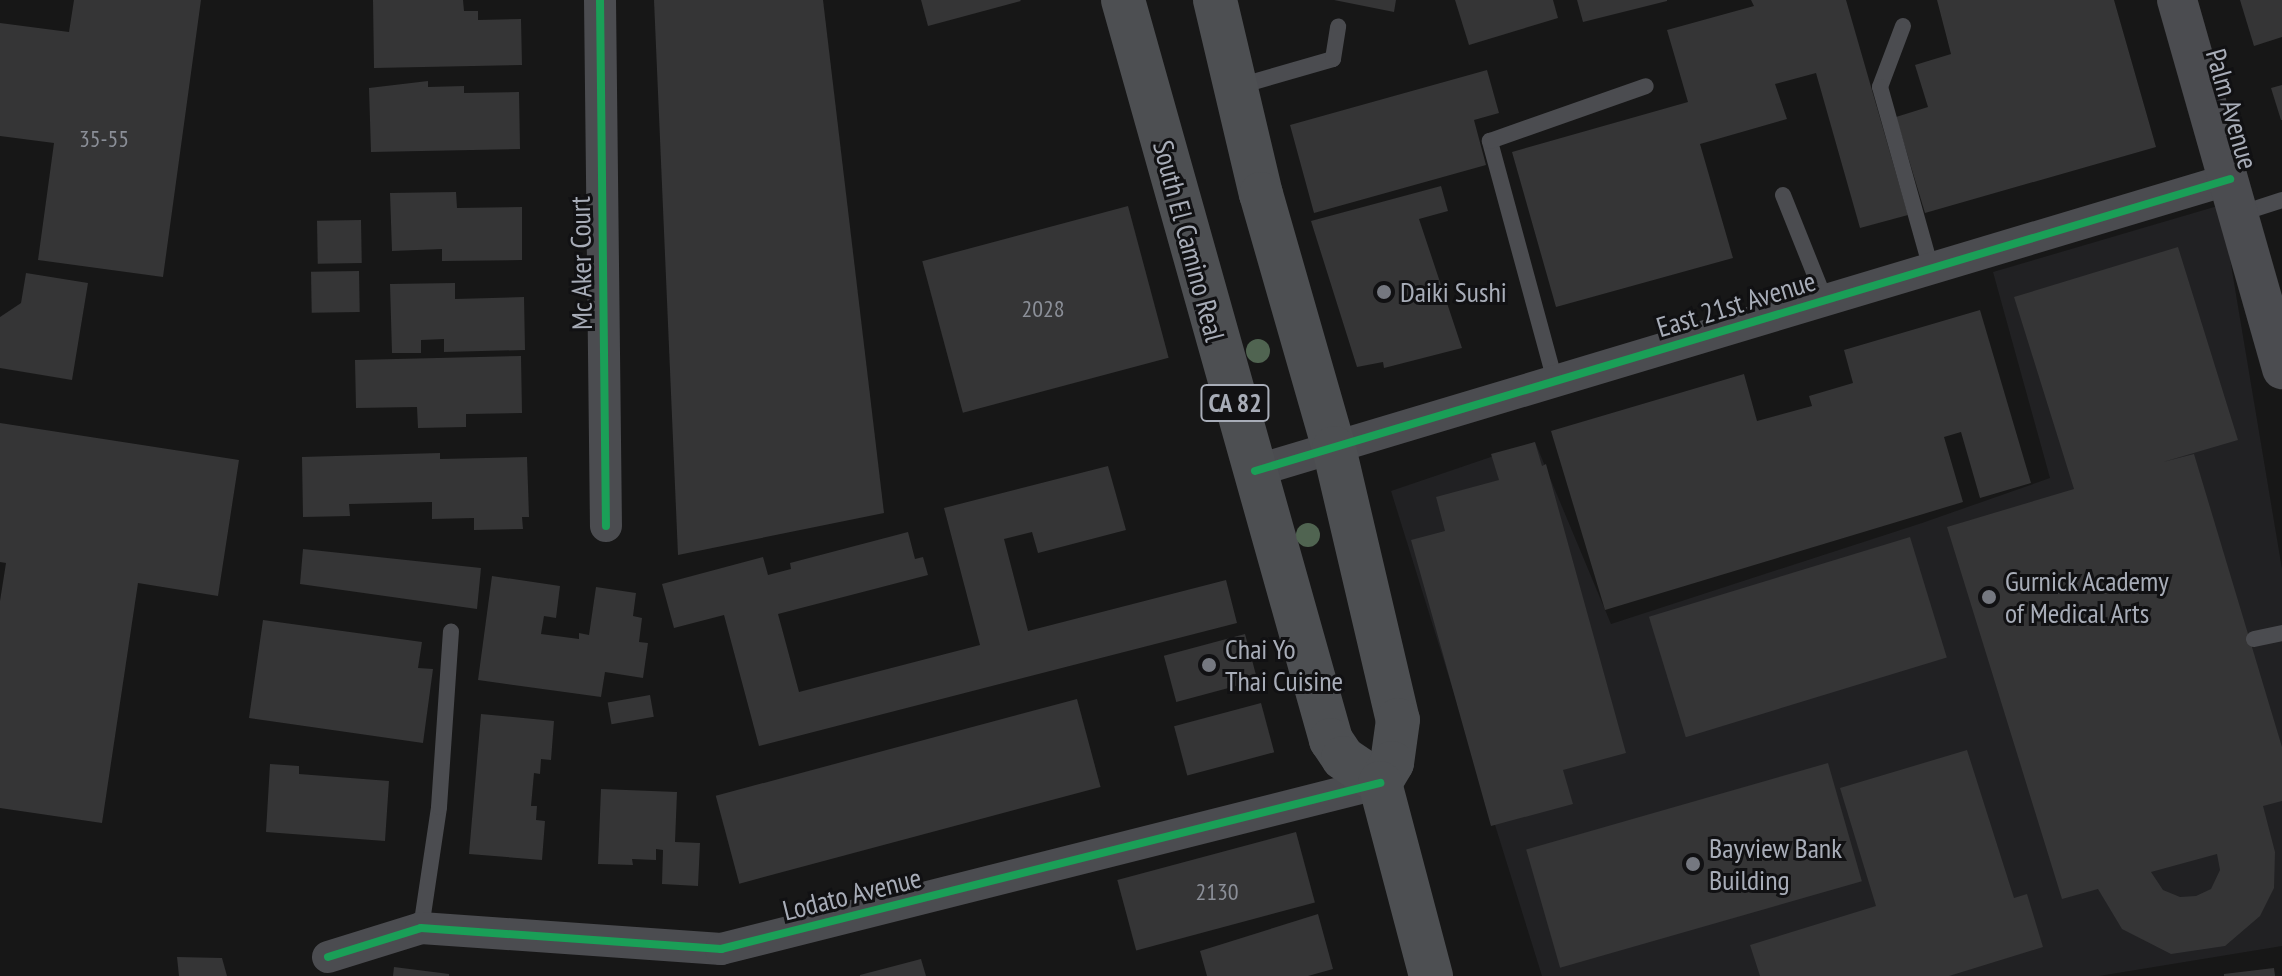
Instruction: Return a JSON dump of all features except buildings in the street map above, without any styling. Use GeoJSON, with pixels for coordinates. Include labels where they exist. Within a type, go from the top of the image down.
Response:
{"type":"FeatureCollection","features":[{"type":"Feature","properties":{"kind":"main road","name":"South El Camino Real"},"geometry":{"type":"LineString","coordinates":[[1123,0],[1331,740],[1343,758],[1380,783]]}},
{"type":"Feature","properties":{"kind":"main road"},"geometry":{"type":"LineString","coordinates":[[1215,0],[1334,448],[1398,720],[1392,763],[1380,783],[1431,976]]}},
{"type":"Feature","properties":{"kind":"street","name":"Mc Aker Court"},"geometry":{"type":"LineString","coordinates":[[600,0],[606,526]]}},
{"type":"Feature","properties":{"kind":"street","name":"Palm Avenue"},"geometry":{"type":"LineString","coordinates":[[2177,0],[2280,356]]}},
{"type":"Feature","properties":{"kind":"street","name":"East 21st Avenue"},"geometry":{"type":"LineString","coordinates":[[1255,471],[1931,269],[2234,196]]}},
{"type":"Feature","properties":{"kind":"street","name":"Lodato Avenue"},"geometry":{"type":"LineString","coordinates":[[328,957],[421,928],[721,949],[1380,783]]}},
{"type":"Feature","properties":{"kind":"lane"},"geometry":{"type":"LineString","coordinates":[[1236,87],[1333,59],[1338,26]]}},
{"type":"Feature","properties":{"kind":"lane"},"geometry":{"type":"LineString","coordinates":[[1903,26],[1880,87],[1931,269]]}},
{"type":"Feature","properties":{"kind":"lane"},"geometry":{"type":"LineString","coordinates":[[1555,381],[1490,141],[1646,86]]}},
{"type":"Feature","properties":{"kind":"lane"},"geometry":{"type":"LineString","coordinates":[[1783,195],[1825,300]]}},
{"type":"Feature","properties":{"kind":"lane"},"geometry":{"type":"LineString","coordinates":[[2234,196],[2282,200]]}},
{"type":"Feature","properties":{"kind":"lane"},"geometry":{"type":"LineString","coordinates":[[421,928],[439,807],[451,631]]}},
{"type":"Feature","properties":{"kind":"lane"},"geometry":{"type":"LineString","coordinates":[[2254,639],[2282,633]]}},
{"type":"Feature","properties":{"kind":"shaded area","name":"Gurnick Academy of Medical Arts"},"geometry":{"type":"Polygon","coordinates":[[[2221,205],[2282,569],[2282,946],[2099,976],[1542,976],[1391,491],[1535,442],[1611,624],[1922,523],[2050,478],[1993,272],[2221,205]]]}},
{"type":"Feature","properties":{"kind":"cycle path"},"geometry":{"type":"LineString","coordinates":[[600,0],[606,526]]}},
{"type":"Feature","properties":{"kind":"cycle path"},"geometry":{"type":"LineString","coordinates":[[1255,471],[2230,179]]}},
{"type":"Feature","properties":{"kind":"cycle path"},"geometry":{"type":"LineString","coordinates":[[328,957],[421,928],[721,949],[1380,783]]}},
{"type":"Feature","properties":{"kind":"place","name":"Daiki Sushi"},"geometry":{"type":"Point","coordinates":[1384,292]}},
{"type":"Feature","properties":{"kind":"place","name":"Gurnick Academy of Medical Arts"},"geometry":{"type":"Point","coordinates":[1989,597]}},
{"type":"Feature","properties":{"kind":"place","name":"Chai Yo Thai Cuisine"},"geometry":{"type":"Point","coordinates":[1209,665]}},
{"type":"Feature","properties":{"kind":"place","name":"Bayview Bank Building"},"geometry":{"type":"Point","coordinates":[1693,864]}}]}
